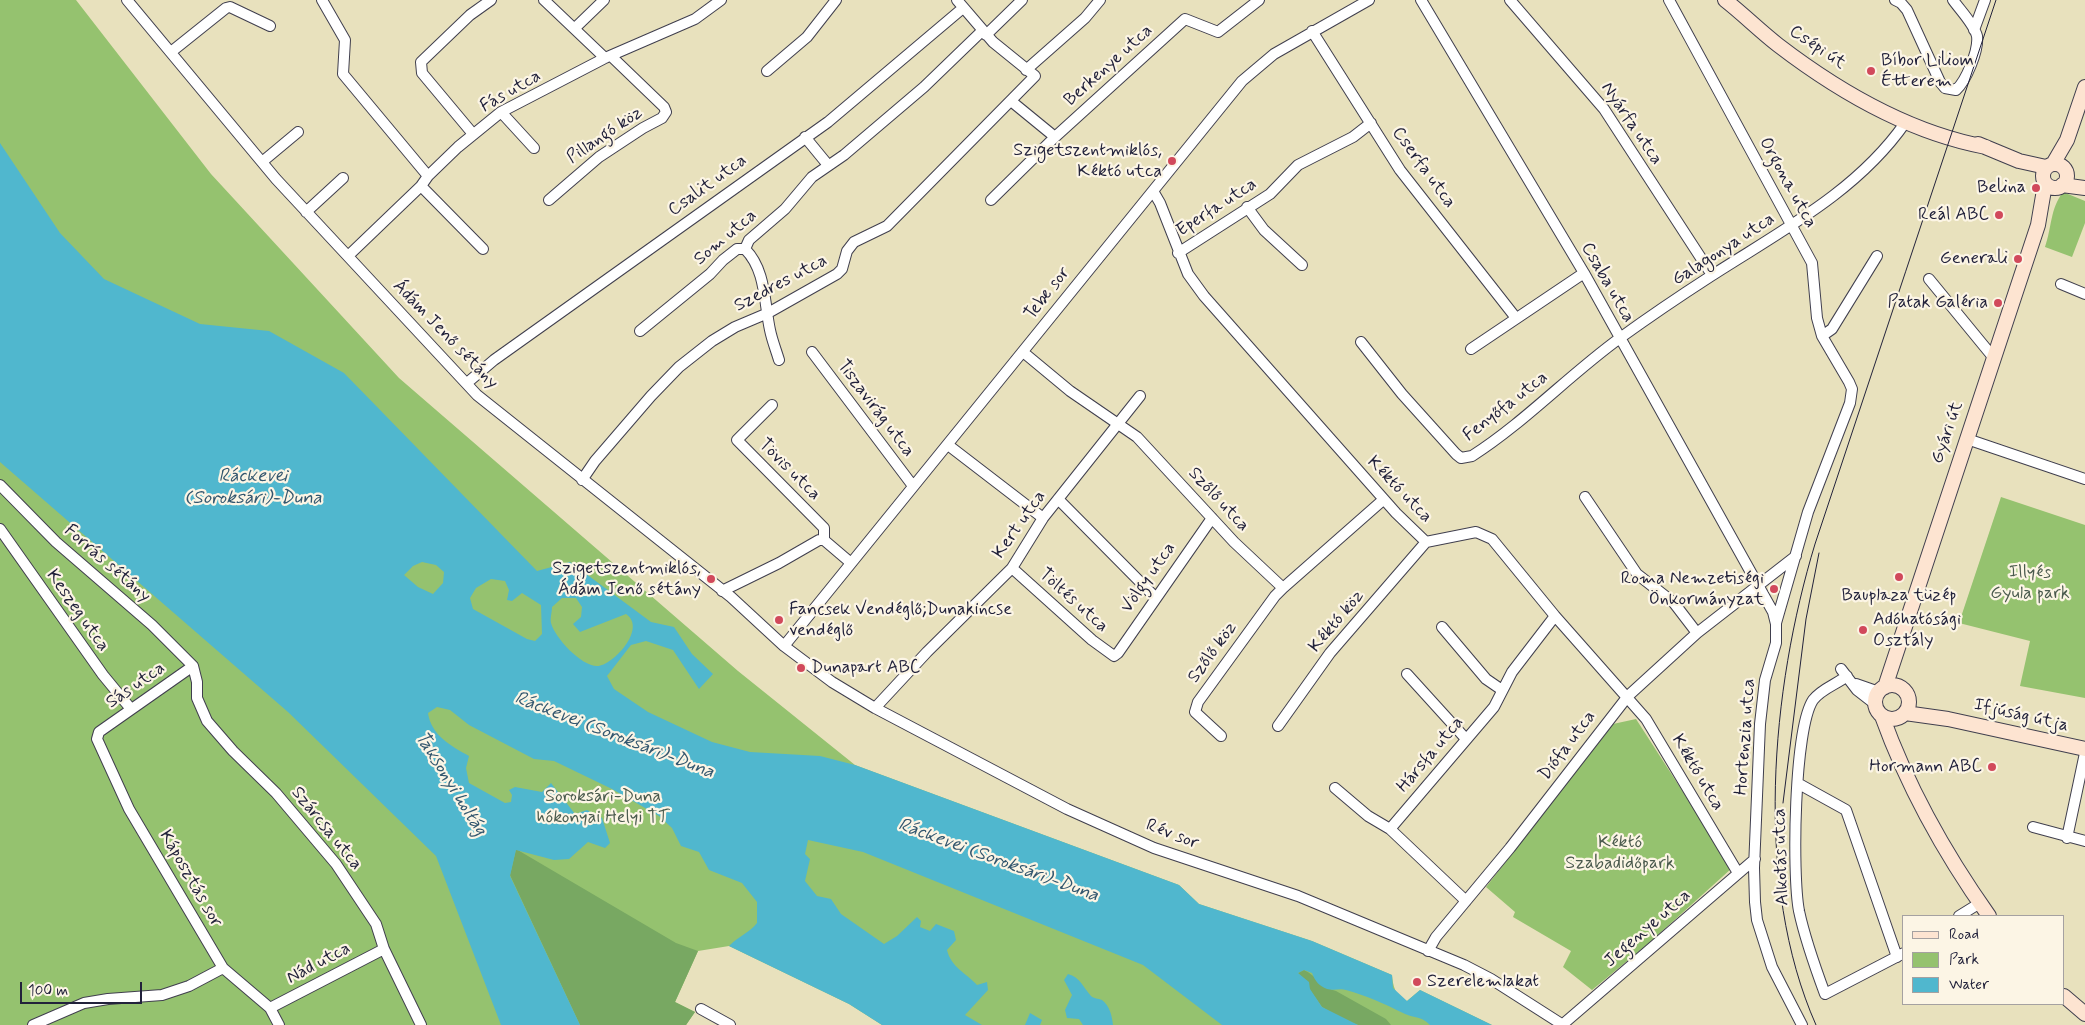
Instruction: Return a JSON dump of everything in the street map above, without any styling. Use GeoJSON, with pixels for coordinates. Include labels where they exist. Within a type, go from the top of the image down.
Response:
{"type":"FeatureCollection","features":[{"type":"Feature","properties":{"kind":"street","name":"Ádám Jenő sétány"},"geometry":{"type":"LineString","coordinates":[[127,0],[306,212],[477,395],[722,591],[784,646]]}},
{"type":"Feature","properties":{"kind":"street"},"geometry":{"type":"LineString","coordinates":[[322,0],[345,40],[343,74],[428,176]]}},
{"type":"Feature","properties":{"kind":"street"},"geometry":{"type":"LineString","coordinates":[[474,134],[422,73],[421,62],[470,15],[491,0]]}},
{"type":"Feature","properties":{"kind":"street"},"geometry":{"type":"LineString","coordinates":[[544,0],[608,57]]}},
{"type":"Feature","properties":{"kind":"street"},"geometry":{"type":"LineString","coordinates":[[575,28],[604,0]]}},
{"type":"Feature","properties":{"kind":"street"},"geometry":{"type":"LineString","coordinates":[[767,71],[807,37],[836,0]]}},
{"type":"Feature","properties":{"kind":"street","name":"Som utca"},"geometry":{"type":"LineString","coordinates":[[640,331],[710,274],[737,249],[745,249],[749,240],[785,209],[812,177],[844,155],[1022,0]]}},
{"type":"Feature","properties":{"kind":"street","name":"Szedres utca"},"geometry":{"type":"LineString","coordinates":[[582,480],[595,461],[651,396],[679,367],[712,341],[735,327],[768,313],[837,274],[842,269],[848,251],[854,242],[859,237],[887,226],[972,138],[1011,101],[1030,73],[1100,0]]}},
{"type":"Feature","properties":{"kind":"street","name":"Berkenye utca"},"geometry":{"type":"LineString","coordinates":[[991,200],[1055,137],[1185,19],[1218,32],[1259,0]]}},
{"type":"Feature","properties":{"kind":"street","name":"Tebe sor"},"geometry":{"type":"LineString","coordinates":[[784,646],[1242,82],[1274,54],[1369,0]]}},
{"type":"Feature","properties":{"kind":"street","name":"Csaba utca"},"geometry":{"type":"LineString","coordinates":[[1421,0],[1584,273],[1759,586],[1773,612],[1776,624]]}},
{"type":"Feature","properties":{"kind":"street","name":"Nyárfa utca"},"geometry":{"type":"LineString","coordinates":[[1510,0],[1604,109],[1712,275]]}},
{"type":"Feature","properties":{"kind":"street","name":"Orgona utca"},"geometry":{"type":"LineString","coordinates":[[1669,0],[1812,263],[1818,318],[1822,336],[1852,389],[1850,403],[1808,512],[1796,556]]}},
{"type":"Feature","properties":{"kind":"street","name":"Csépi út"},"geometry":{"type":"LineString","coordinates":[[1725,0],[1778,44],[1859,98],[1905,122],[1922,128],[1946,131],[2055,176]]}},
{"type":"Feature","properties":{"kind":"street"},"geometry":{"type":"LineString","coordinates":[[1895,0],[1901,3],[1907,10],[1940,82],[1945,88],[1956,90],[1967,76],[1975,51],[1977,37],[1953,0]]}},
{"type":"Feature","properties":{"kind":"street"},"geometry":{"type":"LineString","coordinates":[[1974,30],[1985,0]]}},
{"type":"Feature","properties":{"kind":"street","name":"Fás utca"},"geometry":{"type":"LineString","coordinates":[[348,256],[421,186],[428,176],[501,112],[608,57],[695,19],[715,2]]}},
{"type":"Feature","properties":{"kind":"street"},"geometry":{"type":"LineString","coordinates":[[960,4],[984,32],[1030,73]]}},
{"type":"Feature","properties":{"kind":"street","name":"Csalit utca"},"geometry":{"type":"LineString","coordinates":[[467,383],[494,360],[828,122],[960,4]]}},
{"type":"Feature","properties":{"kind":"street"},"geometry":{"type":"LineString","coordinates":[[170,52],[226,8],[230,7],[270,26]]}},
{"type":"Feature","properties":{"kind":"street","name":"Cserfa utca"},"geometry":{"type":"LineString","coordinates":[[1312,31],[1414,189],[1516,318]]}},
{"type":"Feature","properties":{"kind":"street","name":"Pillangó köz"},"geometry":{"type":"LineString","coordinates":[[549,200],[599,157],[662,118],[666,112],[664,107],[608,57]]}},
{"type":"Feature","properties":{"kind":"street","name":"Gyári út"},"geometry":{"type":"LineString","coordinates":[[1880,700],[1913,595],[2085,87]]}},
{"type":"Feature","properties":{"kind":"street"},"geometry":{"type":"LineString","coordinates":[[1011,101],[1055,137]]}},
{"type":"Feature","properties":{"kind":"street"},"geometry":{"type":"LineString","coordinates":[[501,112],[534,148]]}},
{"type":"Feature","properties":{"kind":"street","name":"Galagonya utca"},"geometry":{"type":"LineString","coordinates":[[1620,338],[1712,275],[1792,226],[1868,165],[1905,122]]}},
{"type":"Feature","properties":{"kind":"street","name":"Eperfa utca"},"geometry":{"type":"LineString","coordinates":[[1178,253],[1270,194],[1298,165],[1353,137],[1371,123]]}},
{"type":"Feature","properties":{"kind":"street"},"geometry":{"type":"LineString","coordinates":[[262,162],[298,132]]}},
{"type":"Feature","properties":{"kind":"street"},"geometry":{"type":"LineString","coordinates":[[805,137],[828,165]]}},
{"type":"Feature","properties":{"kind":"street"},"geometry":{"type":"LineString","coordinates":[[2055,176],[2085,187]]}},
{"type":"Feature","properties":{"kind":"street"},"geometry":{"type":"LineString","coordinates":[[306,212],[343,178]]}},
{"type":"Feature","properties":{"kind":"street"},"geometry":{"type":"LineString","coordinates":[[421,186],[483,250]]}},
{"type":"Feature","properties":{"kind":"street","name":"Kéktó utca"},"geometry":{"type":"LineString","coordinates":[[1153,192],[1160,203],[1178,253],[1188,274],[1218,314],[1383,500],[1426,542],[1466,533],[1484,534],[1492,539],[1556,616],[1628,696],[1646,720],[1738,873]]}},
{"type":"Feature","properties":{"kind":"street"},"geometry":{"type":"LineString","coordinates":[[1246,208],[1264,230],[1302,265]]}},
{"type":"Feature","properties":{"kind":"street"},"geometry":{"type":"LineString","coordinates":[[745,249],[757,263],[770,330],[779,360]]}},
{"type":"Feature","properties":{"kind":"street"},"geometry":{"type":"LineString","coordinates":[[1822,336],[1832,328],[1877,256]]}},
{"type":"Feature","properties":{"kind":"street"},"geometry":{"type":"LineString","coordinates":[[1470,350],[1584,273]]}},
{"type":"Feature","properties":{"kind":"street"},"geometry":{"type":"LineString","coordinates":[[1929,279],[1993,358]]}},
{"type":"Feature","properties":{"kind":"street"},"geometry":{"type":"LineString","coordinates":[[2061,284],[2085,294]]}},
{"type":"Feature","properties":{"kind":"street","name":"Fenyőfa utca"},"geometry":{"type":"LineString","coordinates":[[1361,342],[1402,394],[1456,454],[1466,458],[1486,447],[1529,414],[1546,397],[1620,338]]}},
{"type":"Feature","properties":{"kind":"street","name":"Tiszavirág utca"},"geometry":{"type":"LineString","coordinates":[[812,352],[913,486]]}},
{"type":"Feature","properties":{"kind":"street","name":"Szőlő utca"},"geometry":{"type":"LineString","coordinates":[[1023,352],[1098,411],[1120,423],[1155,454],[1234,542],[1283,588]]}},
{"type":"Feature","properties":{"kind":"street","name":"Kert utca"},"geometry":{"type":"LineString","coordinates":[[875,708],[927,652],[1012,568],[1043,518],[1140,396]]}},
{"type":"Feature","properties":{"kind":"street","name":"Tövis utca"},"geometry":{"type":"LineString","coordinates":[[772,405],[737,440],[824,528],[824,540],[851,563]]}},
{"type":"Feature","properties":{"kind":"street"},"geometry":{"type":"LineString","coordinates":[[1967,439],[2085,479]]}},
{"type":"Feature","properties":{"kind":"street"},"geometry":{"type":"LineString","coordinates":[[948,445],[1043,518]]}},
{"type":"Feature","properties":{"kind":"street","name":"Forrás sétány"},"geometry":{"type":"LineString","coordinates":[[0,485],[56,542],[152,625],[192,666]]}},
{"type":"Feature","properties":{"kind":"street"},"geometry":{"type":"LineString","coordinates":[[1585,497],[1637,574],[1674,603],[1697,633]]}},
{"type":"Feature","properties":{"kind":"street"},"geometry":{"type":"LineString","coordinates":[[1058,499],[1155,597]]}},
{"type":"Feature","properties":{"kind":"street"},"geometry":{"type":"LineString","coordinates":[[1283,588],[1383,500]]}},
{"type":"Feature","properties":{"kind":"street","name":"Völgy utca"},"geometry":{"type":"LineString","coordinates":[[1114,656],[1118,653],[1155,597],[1212,518]]}},
{"type":"Feature","properties":{"kind":"street","name":"Keszeg utca"},"geometry":{"type":"LineString","coordinates":[[0,529],[103,675],[131,709]]}},
{"type":"Feature","properties":{"kind":"street"},"geometry":{"type":"LineString","coordinates":[[722,591],[780,564],[819,540],[824,540]]}},
{"type":"Feature","properties":{"kind":"street","name":"Kéktó köz"},"geometry":{"type":"LineString","coordinates":[[1278,726],[1330,653],[1426,542]]}},
{"type":"Feature","properties":{"kind":"street"},"geometry":{"type":"LineString","coordinates":[[1776,624],[1796,556]]}},
{"type":"Feature","properties":{"kind":"street","name":"Diófa utca"},"geometry":{"type":"LineString","coordinates":[[1428,951],[1436,937],[1515,842],[1628,696],[1697,633],[1796,556]]}},
{"type":"Feature","properties":{"kind":"street","name":"Töltés utca"},"geometry":{"type":"LineString","coordinates":[[1012,568],[1092,640],[1114,656]]}},
{"type":"Feature","properties":{"kind":"street","name":"Szőlő köz"},"geometry":{"type":"LineString","coordinates":[[1221,736],[1195,712],[1198,702],[1275,596],[1283,588]]}},
{"type":"Feature","properties":{"kind":"street","name":"Hársfa utca"},"geometry":{"type":"LineString","coordinates":[[1390,829],[1494,707],[1517,665],[1556,616]]}},
{"type":"Feature","properties":{"kind":"street","name":"Hortenzia utca"},"geometry":{"type":"LineString","coordinates":[[1776,624],[1776,643],[1765,680],[1760,724],[1755,859],[1757,920],[1772,967],[1802,1025]]}},
{"type":"Feature","properties":{"kind":"street"},"geometry":{"type":"LineString","coordinates":[[1442,627],[1486,679],[1502,690]]}},
{"type":"Feature","properties":{"kind":"street","name":"Rév sor"},"geometry":{"type":"LineString","coordinates":[[784,646],[832,682],[875,708],[1067,810],[1154,848],[1298,896],[1464,965],[1491,979],[1563,1025]]}},
{"type":"Feature","properties":{"kind":"street","name":"Gyári út"},"geometry":{"type":"LineString","coordinates":[[1896,654],[1905,693]]}},
{"type":"Feature","properties":{"kind":"street","name":"Sás utca"},"geometry":{"type":"LineString","coordinates":[[99,732],[192,666]]}},
{"type":"Feature","properties":{"kind":"street","name":"Szárcsa utca"},"geometry":{"type":"LineString","coordinates":[[192,666],[197,682],[197,698],[207,720],[233,751],[276,793],[336,864],[376,924],[384,949],[421,1025]]}},
{"type":"Feature","properties":{"kind":"street"},"geometry":{"type":"LineString","coordinates":[[1407,674],[1466,739]]}},
{"type":"Feature","properties":{"kind":"street","name":"Alkotás utca"},"geometry":{"type":"LineString","coordinates":[[1799,784],[1846,810],[1901,955],[1825,994],[1811,955],[1799,910],[1795,864],[1799,764],[1810,705],[1820,693],[1847,676],[1880,700]]}},
{"type":"Feature","properties":{"kind":"street"},"geometry":{"type":"LineString","coordinates":[[1902,763],[1901,716],[1905,693],[1896,686],[1880,700],[1908,783],[1929,823],[1988,915]]}},
{"type":"Feature","properties":{"kind":"street","name":"Ifjúság útja"},"geometry":{"type":"LineString","coordinates":[[1905,693],[1948,719]]}},
{"type":"Feature","properties":{"kind":"street","name":"Ifjúság útja"},"geometry":{"type":"LineString","coordinates":[[1880,700],[1901,716],[1948,719],[2085,751]]}},
{"type":"Feature","properties":{"kind":"street","name":"Káposztás sor"},"geometry":{"type":"LineString","coordinates":[[99,732],[97,739],[129,809],[223,968],[270,1008],[279,1025]]}},
{"type":"Feature","properties":{"kind":"street"},"geometry":{"type":"LineString","coordinates":[[2067,838],[2085,751]]}},
{"type":"Feature","properties":{"kind":"street"},"geometry":{"type":"LineString","coordinates":[[1335,788],[1368,816],[1390,829],[1466,901]]}},
{"type":"Feature","properties":{"kind":"street"},"geometry":{"type":"LineString","coordinates":[[2033,828],[2085,841]]}},
{"type":"Feature","properties":{"kind":"street","name":"Jegenye utca"},"geometry":{"type":"LineString","coordinates":[[1563,1025],[1755,859]]}},
{"type":"Feature","properties":{"kind":"street"},"geometry":{"type":"LineString","coordinates":[[1961,915],[1980,903]]}},
{"type":"Feature","properties":{"kind":"street","name":"Nád utca"},"geometry":{"type":"LineString","coordinates":[[270,1008],[384,949]]}},
{"type":"Feature","properties":{"kind":"street"},"geometry":{"type":"LineString","coordinates":[[33,1025],[84,1003],[108,999],[162,995],[189,986],[223,968]]}},
{"type":"Feature","properties":{"kind":"street"},"geometry":{"type":"LineString","coordinates":[[2065,997],[2085,1014]]}},
{"type":"Feature","properties":{"kind":"street"},"geometry":{"type":"LineString","coordinates":[[701,1009],[730,1025]]}},
{"type":"Feature","properties":{"kind":"green space","name":"Soroksári-Duna hókonyai Helyi TT"},"geometry":{"type":"Polygon","coordinates":[[[0,0],[76,0],[211,174],[399,378],[738,671],[855,765],[1179,885],[1199,904],[1312,941],[1392,975],[1395,990],[1407,1001],[1420,990],[1492,1025],[882,1025],[849,1004],[729,946],[698,951],[675,1002],[695,1012],[686,1025],[0,1025],[0,0]]]}},
{"type":"Feature","properties":{"kind":"green space"},"geometry":{"type":"Polygon","coordinates":[[[2063,192],[2085,201],[2085,223],[2072,257],[2045,247],[2053,212],[2063,192]]]}},
{"type":"Feature","properties":{"kind":"green space","name":"Illyés Gyula park"},"geometry":{"type":"Polygon","coordinates":[[[2001,497],[2085,525],[2085,698],[2020,686],[2030,641],[1959,623],[2001,497]]]}},
{"type":"Feature","properties":{"kind":"green space","name":"Kéktó Szabadidőpark"},"geometry":{"type":"Polygon","coordinates":[[[1636,719],[1732,868],[1649,943],[1592,990],[1563,967],[1571,951],[1513,917],[1515,912],[1486,887],[1613,724],[1636,719]]]}},
{"type":"Feature","properties":{"kind":"green space"},"geometry":{"type":"Polygon","coordinates":[[[516,849],[676,943],[698,951],[675,1002],[695,1012],[686,1025],[580,1025],[510,875],[516,849]]]}},
{"type":"Feature","properties":{"kind":"green space"},"geometry":{"type":"Polygon","coordinates":[[[1304,970],[1327,987],[1386,1019],[1391,1025],[1358,1025],[1342,1019],[1322,1007],[1298,973],[1304,970]]]}},
{"type":"Feature","properties":{"kind":"water","name":"Ráckevei (Soroksári)-Duna"},"geometry":{"type":"Polygon","coordinates":[[[0,143],[60,233],[104,279],[200,324],[269,331],[344,373],[537,571],[570,562],[651,622],[674,627],[692,654],[713,674],[699,689],[673,650],[646,641],[631,645],[607,676],[614,689],[648,712],[712,742],[750,752],[820,756],[855,765],[1179,885],[1199,904],[1312,941],[1392,975],[1393,988],[1407,1001],[1420,990],[1492,1025],[1430,1025],[1420,1018],[1407,1015],[1382,1003],[1344,989],[1330,990],[1324,988],[1314,978],[1312,973],[1304,970],[1298,973],[1309,982],[1310,989],[1322,1007],[1358,1025],[1222,1025],[1143,965],[863,852],[808,840],[805,854],[810,859],[805,881],[817,896],[831,899],[841,914],[884,944],[897,936],[917,917],[921,921],[920,927],[930,931],[936,924],[954,931],[956,940],[947,950],[952,961],[977,985],[987,982],[988,990],[965,1015],[982,1025],[882,1025],[849,1004],[729,946],[757,923],[757,902],[742,883],[709,870],[699,852],[681,846],[672,828],[659,816],[612,789],[554,761],[534,759],[469,725],[450,710],[437,707],[428,713],[430,721],[433,728],[443,739],[469,756],[466,768],[469,783],[505,803],[511,802],[512,795],[509,790],[515,787],[542,792],[551,783],[575,814],[587,810],[602,818],[610,843],[605,848],[588,842],[569,859],[554,860],[516,850],[510,876],[580,1025],[501,1025],[436,856],[288,712],[0,462],[0,143]],[[422,562],[413,566],[404,575],[418,587],[433,594],[443,583],[444,572],[436,565],[422,562]],[[491,579],[476,588],[470,598],[473,609],[527,639],[535,641],[542,634],[541,605],[522,593],[512,601],[507,600],[509,590],[505,581],[491,579]],[[562,598],[552,607],[551,623],[553,629],[576,656],[591,665],[603,665],[618,654],[625,646],[633,629],[632,621],[626,614],[580,632],[573,624],[581,617],[582,607],[576,598],[562,598]]]}},
{"type":"Feature","properties":{"kind":"water"},"geometry":{"type":"Polygon","coordinates":[[[1068,974],[1078,980],[1092,997],[1105,1002],[1110,1011],[1113,1025],[1083,1025],[1079,1019],[1067,1018],[1065,1010],[1072,995],[1064,980],[1068,974]]]}},
{"type":"Feature","properties":{"kind":"water"},"geometry":{"type":"Polygon","coordinates":[[[1030,1013],[1042,1020],[1040,1025],[1025,1025],[1030,1013]]]}},
{"type":"Feature","properties":{"kind":"tram line"},"geometry":{"type":"LineString","coordinates":[[1816,1025],[1796,970],[1783,910],[1776,849],[1775,786],[1779,722],[1788,660],[1800,600],[1815,544],[1996,0]]}},
{"type":"Feature","properties":{"kind":"tram line"},"geometry":{"type":"LineString","coordinates":[[1783,803],[1806,619],[1819,553]]}},
{"type":"Feature","properties":{"kind":"place","name":"Bíbor Liliom Étterem"},"geometry":{"type":"Point","coordinates":[1871,71]}},
{"type":"Feature","properties":{"kind":"place","name":"Szigetszentmiklós, Kéktó utca"},"geometry":{"type":"Point","coordinates":[1172,161]}},
{"type":"Feature","properties":{"kind":"place","name":"Belina"},"geometry":{"type":"Point","coordinates":[2036,188]}},
{"type":"Feature","properties":{"kind":"place","name":"Reál ABC"},"geometry":{"type":"Point","coordinates":[1999,215]}},
{"type":"Feature","properties":{"kind":"place","name":"Generali"},"geometry":{"type":"Point","coordinates":[2018,259]}},
{"type":"Feature","properties":{"kind":"place","name":"Patak Galéria"},"geometry":{"type":"Point","coordinates":[1998,303]}},
{"type":"Feature","properties":{"kind":"place","name":"Bauplaza tüzép"},"geometry":{"type":"Point","coordinates":[1899,577]}},
{"type":"Feature","properties":{"kind":"place","name":"Szigetszentmiklós, Ádám Jenő sétány"},"geometry":{"type":"Point","coordinates":[711,579]}},
{"type":"Feature","properties":{"kind":"place","name":"Roma Nemzetiségi Önkormányzat"},"geometry":{"type":"Point","coordinates":[1774,589]}},
{"type":"Feature","properties":{"kind":"place","name":"Fancsek Vendéglő;Dunakincse vendéglő"},"geometry":{"type":"Point","coordinates":[779,620]}},
{"type":"Feature","properties":{"kind":"place","name":"Adóhatósági Osztály"},"geometry":{"type":"Point","coordinates":[1863,630]}},
{"type":"Feature","properties":{"kind":"place","name":"Dunapart ABC"},"geometry":{"type":"Point","coordinates":[801,668]}},
{"type":"Feature","properties":{"kind":"place","name":"Hormann ABC"},"geometry":{"type":"Point","coordinates":[1992,767]}},
{"type":"Feature","properties":{"kind":"place","name":"Szerelemlakat"},"geometry":{"type":"Point","coordinates":[1417,982]}},
{"type":"Feature","properties":{"kind":"water label","name":"Taksonyi holtág"},"geometry":{"type":"Point","coordinates":[450,784]}}]}
